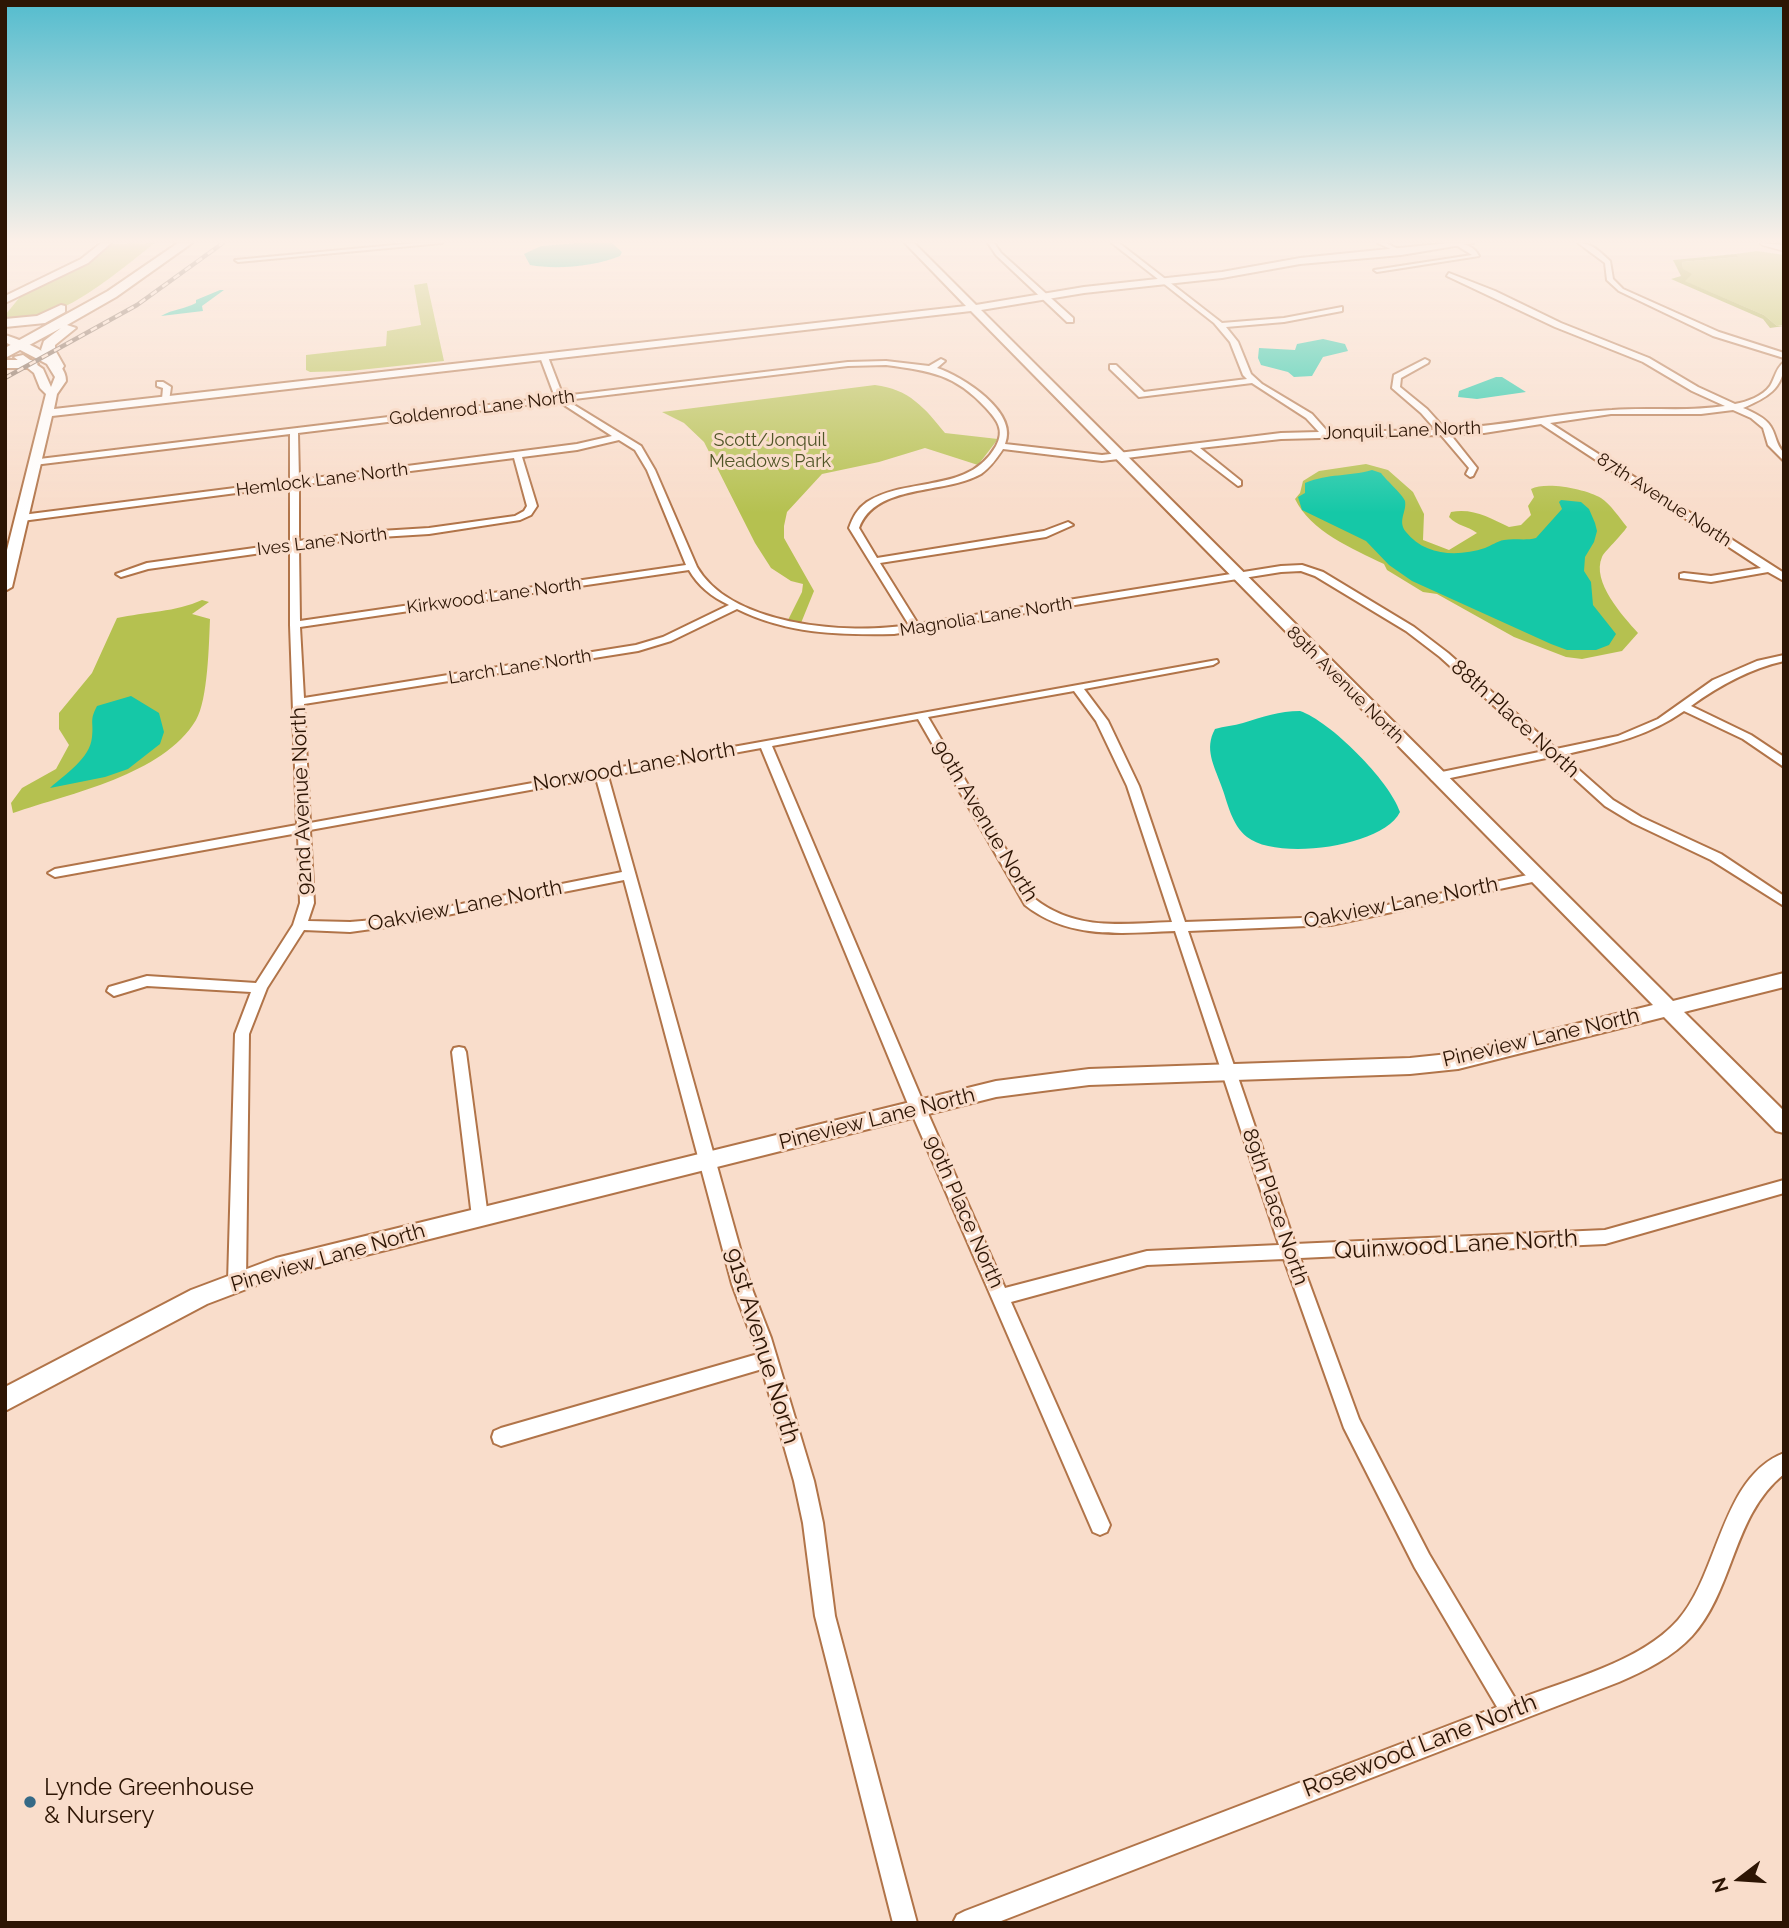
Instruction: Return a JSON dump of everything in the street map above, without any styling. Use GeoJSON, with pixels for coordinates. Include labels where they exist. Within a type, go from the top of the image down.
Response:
{"type":"FeatureCollection","features":[{"type":"Feature","properties":{"kind":"highway"},"geometry":{"type":"LineString","coordinates":[[8,349],[33,333]]}},
{"type":"Feature","properties":{"kind":"highway"},"geometry":{"type":"LineString","coordinates":[[8,349],[37,333]]}},
{"type":"Feature","properties":{"kind":"highway"},"geometry":{"type":"LineString","coordinates":[[57,366],[48,350],[51,340],[62,333]]}},
{"type":"Feature","properties":{"kind":"highway"},"geometry":{"type":"LineString","coordinates":[[8,349],[31,365]]}},
{"type":"Feature","properties":{"kind":"street"},"geometry":{"type":"LineString","coordinates":[[48,413],[754,333]]}},
{"type":"Feature","properties":{"kind":"street","name":"89th Avenue North"},"geometry":{"type":"LineString","coordinates":[[998,333],[1784,1125]]}},
{"type":"Feature","properties":{"kind":"street"},"geometry":{"type":"LineString","coordinates":[[1228,333],[1234,342],[1243,370],[1252,381],[1309,416],[1324,433]]}},
{"type":"Feature","properties":{"kind":"street"},"geometry":{"type":"LineString","coordinates":[[1578,333],[1646,360],[1695,388],[1754,416],[1767,427],[1772,445],[1784,458]]}},
{"type":"Feature","properties":{"kind":"street"},"geometry":{"type":"LineString","coordinates":[[1714,333],[1784,356]]}},
{"type":"Feature","properties":{"kind":"street"},"geometry":{"type":"LineString","coordinates":[[5,587],[52,393],[60,385],[62,377],[57,366],[8,349]]}},
{"type":"Feature","properties":{"kind":"street"},"geometry":{"type":"LineString","coordinates":[[544,357],[560,399],[574,411],[638,448],[645,457],[699,579],[735,606]]}},
{"type":"Feature","properties":{"kind":"street"},"geometry":{"type":"LineString","coordinates":[[931,369],[941,361]]}},
{"type":"Feature","properties":{"kind":"street"},"geometry":{"type":"LineString","coordinates":[[1425,361],[1397,377],[1395,385],[1470,462],[1473,468],[1470,474]]}},
{"type":"Feature","properties":{"kind":"street","name":"Goldenrod Lane North"},"geometry":{"type":"LineString","coordinates":[[34,462],[848,364],[886,363],[931,369]]}},
{"type":"Feature","properties":{"kind":"street","name":"Jonquil Lane North"},"geometry":{"type":"LineString","coordinates":[[1001,446],[1088,458],[1324,433],[1443,432],[1611,412],[1692,413],[1735,407],[1757,400],[1770,391],[1784,364]]}},
{"type":"Feature","properties":{"kind":"street"},"geometry":{"type":"LineString","coordinates":[[31,365],[39,370],[46,388],[52,393]]}},
{"type":"Feature","properties":{"kind":"street"},"geometry":{"type":"LineString","coordinates":[[1113,368],[1142,395],[1252,381]]}},
{"type":"Feature","properties":{"kind":"street"},"geometry":{"type":"LineString","coordinates":[[916,629],[854,528],[855,521],[865,506],[889,496],[967,477],[985,466],[1006,436],[1005,427],[975,391],[960,379],[931,369]]}},
{"type":"Feature","properties":{"kind":"street"},"geometry":{"type":"LineString","coordinates":[[160,384],[167,387],[166,399]]}},
{"type":"Feature","properties":{"kind":"street","name":"87th Avenue North"},"geometry":{"type":"LineString","coordinates":[[1543,422],[1784,578]]}},
{"type":"Feature","properties":{"kind":"street","name":"92nd Avenue North"},"geometry":{"type":"LineString","coordinates":[[237,1282],[242,1034],[260,988],[300,925],[306,903],[295,625],[294,431]]}},
{"type":"Feature","properties":{"kind":"street","name":"Hemlock Lane North"},"geometry":{"type":"LineString","coordinates":[[22,518],[589,445],[621,437]]}},
{"type":"Feature","properties":{"kind":"street"},"geometry":{"type":"LineString","coordinates":[[1192,446],[1238,483]]}},
{"type":"Feature","properties":{"kind":"street","name":"Ives Lane North"},"geometry":{"type":"LineString","coordinates":[[121,574],[147,566],[364,535],[440,530],[510,520],[523,516],[532,506],[517,454]]}},
{"type":"Feature","properties":{"kind":"street"},"geometry":{"type":"LineString","coordinates":[[874,561],[1046,534],[1068,525]]}},
{"type":"Feature","properties":{"kind":"street","name":"Kirkwood Lane North"},"geometry":{"type":"LineString","coordinates":[[295,625],[692,567]]}},
{"type":"Feature","properties":{"kind":"street","name":"88th Place North"},"geometry":{"type":"LineString","coordinates":[[1238,576],[1291,568],[1319,574],[1428,642],[1622,812],[1716,857],[1784,902]]}},
{"type":"Feature","properties":{"kind":"street"},"geometry":{"type":"LineString","coordinates":[[1684,576],[1711,579],[1770,569]]}},
{"type":"Feature","properties":{"kind":"street","name":"Magnolia Lane North"},"geometry":{"type":"LineString","coordinates":[[735,606],[783,623],[815,630],[870,633],[916,629],[1238,576]]}},
{"type":"Feature","properties":{"kind":"street","name":"Larch Lane North"},"geometry":{"type":"LineString","coordinates":[[298,702],[638,648],[667,639],[735,606]]}},
{"type":"Feature","properties":{"kind":"street"},"geometry":{"type":"LineString","coordinates":[[1436,777],[1621,739],[1643,731],[1684,706],[1717,681],[1738,671],[1784,658]]}},
{"type":"Feature","properties":{"kind":"street","name":"Norwood Lane North"},"geometry":{"type":"LineString","coordinates":[[55,873],[1213,662]]}},
{"type":"Feature","properties":{"kind":"street","name":"89th Place North"},"geometry":{"type":"LineString","coordinates":[[1077,687],[1117,750],[1181,927],[1339,1391],[1367,1456],[1422,1561],[1511,1711]]}},
{"type":"Feature","properties":{"kind":"street"},"geometry":{"type":"LineString","coordinates":[[1684,706],[1747,737],[1784,762]]}},
{"type":"Feature","properties":{"kind":"street","name":"90th Avenue North"},"geometry":{"type":"LineString","coordinates":[[921,715],[1022,891],[1043,913],[1066,924],[1092,929],[1181,927]]}},
{"type":"Feature","properties":{"kind":"street","name":"90th Place North"},"geometry":{"type":"LineString","coordinates":[[765,743],[918,1109],[1100,1525]]}},
{"type":"Feature","properties":{"kind":"street","name":"91st Avenue North"},"geometry":{"type":"LineString","coordinates":[[601,773],[741,1284],[768,1359],[804,1481],[813,1523],[825,1616],[905,1923]]}},
{"type":"Feature","properties":{"kind":"street","name":"Oakview Lane North"},"geometry":{"type":"LineString","coordinates":[[300,925],[372,925],[628,875]]}},
{"type":"Feature","properties":{"kind":"street","name":"Oakview Lane North"},"geometry":{"type":"LineString","coordinates":[[1181,927],[1331,920],[1537,877]]}},
{"type":"Feature","properties":{"kind":"street"},"geometry":{"type":"LineString","coordinates":[[114,991],[147,981],[260,988]]}},
{"type":"Feature","properties":{"kind":"street","name":"Pineview Lane North"},"geometry":{"type":"LineString","coordinates":[[5,1400],[162,1316],[237,1282],[276,1268],[918,1109],[1042,1081],[1410,1066],[1458,1061],[1667,1007],[1784,981]]}},
{"type":"Feature","properties":{"kind":"street"},"geometry":{"type":"LineString","coordinates":[[459,1052],[480,1217]]}},
{"type":"Feature","properties":{"kind":"street","name":"Quinwood Lane North"},"geometry":{"type":"LineString","coordinates":[[1001,1297],[1147,1258],[1605,1237],[1784,1186]]}},
{"type":"Feature","properties":{"kind":"street"},"geometry":{"type":"LineString","coordinates":[[501,1437],[768,1359]]}},
{"type":"Feature","properties":{"kind":"street","name":"Rosewood Lane North"},"geometry":{"type":"LineString","coordinates":[[965,1923],[1619,1671],[1657,1652],[1689,1625],[1710,1592],[1735,1520],[1752,1491],[1770,1471],[1784,1462]]}},
{"type":"Feature","properties":{"kind":"green space"},"geometry":{"type":"Polygon","coordinates":[[[387,333],[438,333],[444,361],[350,371],[306,370],[306,355],[386,346],[387,333]]]}},
{"type":"Feature","properties":{"kind":"green space","name":"Scott/Jonquil Meadows Park"},"geometry":{"type":"Polygon","coordinates":[[[875,385],[907,395],[945,433],[998,439],[978,465],[925,448],[879,462],[822,474],[787,512],[784,538],[814,591],[801,623],[788,620],[802,592],[803,584],[791,581],[771,568],[755,543],[704,442],[684,423],[662,412],[875,385]]]}},
{"type":"Feature","properties":{"kind":"green space"},"geometry":{"type":"Polygon","coordinates":[[[1366,464],[1388,470],[1413,492],[1424,514],[1423,540],[1449,550],[1477,533],[1452,520],[1449,517],[1451,512],[1474,513],[1509,527],[1521,525],[1531,515],[1528,506],[1534,497],[1531,489],[1546,486],[1566,487],[1601,498],[1627,527],[1602,557],[1601,577],[1610,598],[1638,633],[1622,651],[1582,659],[1566,657],[1514,637],[1437,594],[1423,592],[1387,570],[1384,564],[1334,538],[1311,521],[1295,499],[1300,493],[1303,481],[1319,471],[1366,464]]]}},
{"type":"Feature","properties":{"kind":"green space"},"geometry":{"type":"Polygon","coordinates":[[[202,600],[209,602],[192,614],[210,619],[205,686],[196,720],[181,739],[162,755],[114,780],[13,813],[11,803],[22,788],[56,769],[69,745],[59,729],[59,713],[92,673],[117,618],[171,609],[202,600]]]}},
{"type":"Feature","properties":{"kind":"water"},"geometry":{"type":"Polygon","coordinates":[[[1323,339],[1345,344],[1348,351],[1323,357],[1312,376],[1294,377],[1288,372],[1261,365],[1258,358],[1259,348],[1295,350],[1297,344],[1323,339]]]}},
{"type":"Feature","properties":{"kind":"water"},"geometry":{"type":"Polygon","coordinates":[[[1502,377],[1526,392],[1477,399],[1458,397],[1459,391],[1502,377]]]}},
{"type":"Feature","properties":{"kind":"water"},"geometry":{"type":"Polygon","coordinates":[[[1372,470],[1381,473],[1404,499],[1402,524],[1406,532],[1423,546],[1442,552],[1464,553],[1499,541],[1536,538],[1562,509],[1559,502],[1561,500],[1581,502],[1589,509],[1597,531],[1585,557],[1584,571],[1591,582],[1593,605],[1616,634],[1609,645],[1596,650],[1567,650],[1551,644],[1412,581],[1389,565],[1366,541],[1302,510],[1298,497],[1305,493],[1305,483],[1372,470]]]}},
{"type":"Feature","properties":{"kind":"water"},"geometry":{"type":"Polygon","coordinates":[[[131,696],[159,713],[164,732],[160,744],[128,769],[105,777],[50,788],[76,766],[87,752],[92,718],[97,706],[131,696]]]}},
{"type":"Feature","properties":{"kind":"water"},"geometry":{"type":"Polygon","coordinates":[[[1300,711],[1342,739],[1372,769],[1400,812],[1390,824],[1352,842],[1304,849],[1261,844],[1247,837],[1237,826],[1211,757],[1210,743],[1215,729],[1278,713],[1300,711]]]}},
{"type":"Feature","properties":{"kind":"railway"},"geometry":{"type":"LineString","coordinates":[[5,378],[86,333]]}},
{"type":"Feature","properties":{"kind":"place","name":"Lynde Greenhouse & Nursery"},"geometry":{"type":"Point","coordinates":[30,1802]}}]}
